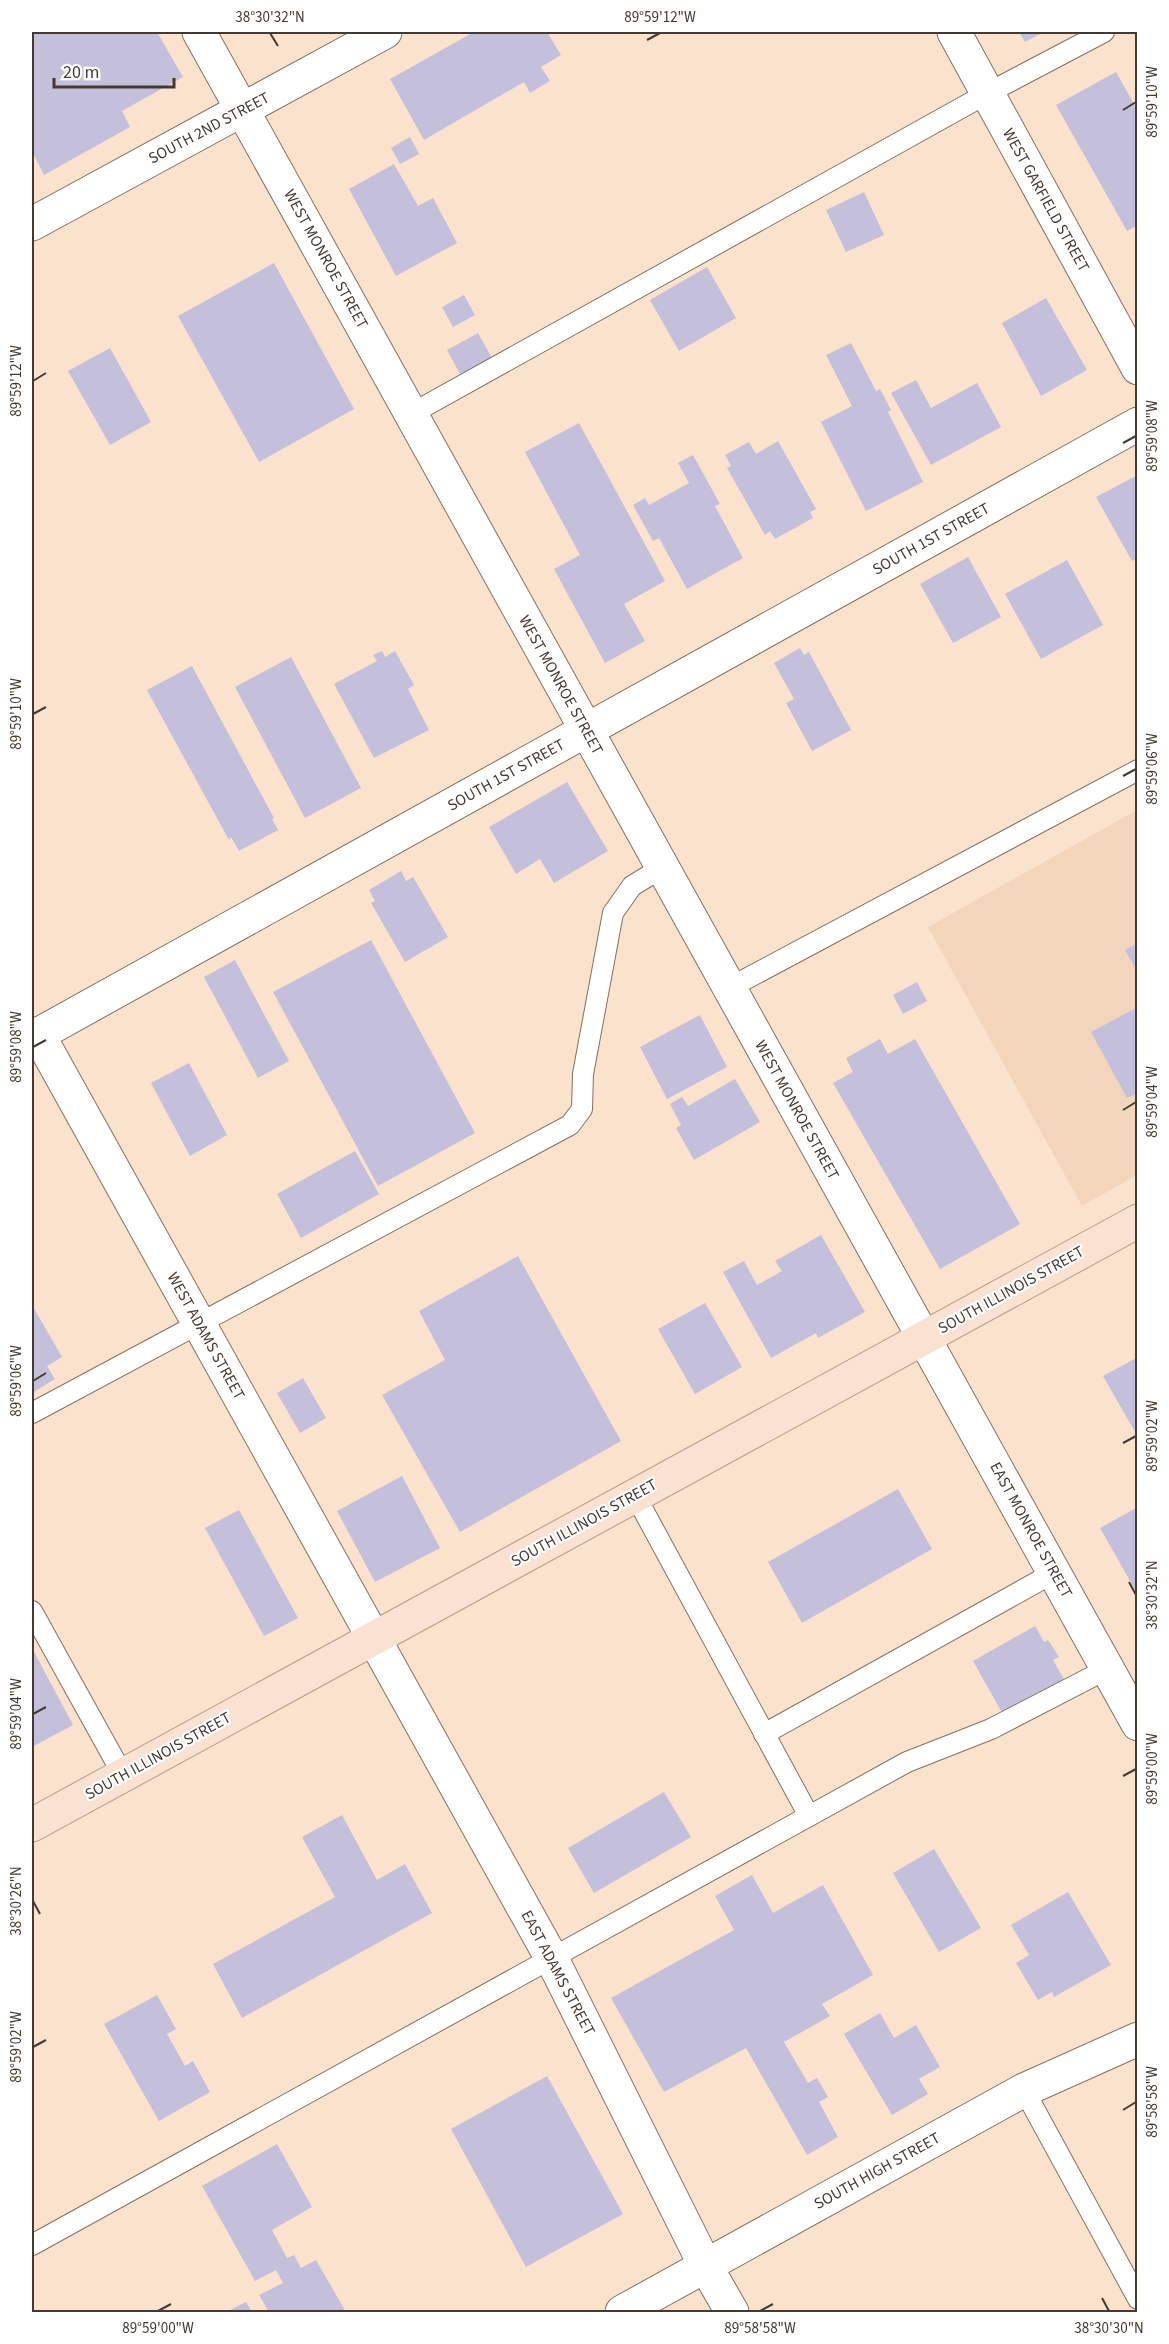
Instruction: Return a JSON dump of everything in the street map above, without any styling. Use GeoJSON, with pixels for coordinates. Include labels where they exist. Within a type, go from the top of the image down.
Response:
{"type":"FeatureCollection","features":[{"type":"Feature","properties":{"kind":"main road","name":"SOUTH ILLINOIS STREET"},"geometry":{"type":"LineString","coordinates":[[35,1815],[123,1775],[1137,1221]]}},
{"type":"Feature","properties":{"kind":"street","name":"WEST MONROE STREET"},"geometry":{"type":"LineString","coordinates":[[199,32],[923,1338]]}},
{"type":"Feature","properties":{"kind":"street","name":"SOUTH 2ND STREET"},"geometry":{"type":"LineString","coordinates":[[32,224],[385,32]]}},
{"type":"Feature","properties":{"kind":"street","name":"WEST GARFIELD STREET"},"geometry":{"type":"LineString","coordinates":[[954,32],[1137,368]]}},
{"type":"Feature","properties":{"kind":"street","name":"SOUTH 1ST STREET"},"geometry":{"type":"LineString","coordinates":[[35,1036],[1137,424]]}},
{"type":"Feature","properties":{"kind":"street","name":"WEST ADAMS STREET"},"geometry":{"type":"LineString","coordinates":[[35,1036],[198,1322],[373,1638]]}},
{"type":"Feature","properties":{"kind":"street","name":"EAST MONROE STREET"},"geometry":{"type":"LineString","coordinates":[[923,1338],[1055,1572],[1137,1724]]}},
{"type":"Feature","properties":{"kind":"street","name":"EAST ADAMS STREET"},"geometry":{"type":"LineString","coordinates":[[373,1638],[552,1959],[705,2265],[732,2313]]}},
{"type":"Feature","properties":{"kind":"street","name":"SOUTH HIGH STREET"},"geometry":{"type":"LineString","coordinates":[[622,2313],[1024,2090],[1137,2039]]}},
{"type":"Feature","properties":{"kind":"lane"},"geometry":{"type":"LineString","coordinates":[[411,414],[988,93],[1104,32]]}},
{"type":"Feature","properties":{"kind":"lane"},"geometry":{"type":"LineString","coordinates":[[729,988],[1137,770]]}},
{"type":"Feature","properties":{"kind":"lane"},"geometry":{"type":"LineString","coordinates":[[32,1413],[198,1322],[570,1125],[582,1109],[583,1074],[613,913],[632,886],[663,867]]}},
{"type":"Feature","properties":{"kind":"lane"},"geometry":{"type":"LineString","coordinates":[[635,1495],[809,1816]]}},
{"type":"Feature","properties":{"kind":"lane"},"geometry":{"type":"LineString","coordinates":[[764,1734],[1055,1572]]}},
{"type":"Feature","properties":{"kind":"lane"},"geometry":{"type":"LineString","coordinates":[[32,1611],[123,1775]]}},
{"type":"Feature","properties":{"kind":"lane"},"geometry":{"type":"LineString","coordinates":[[32,2245],[907,1762],[991,1729],[1107,1669]]}},
{"type":"Feature","properties":{"kind":"lane"},"geometry":{"type":"LineString","coordinates":[[1024,2090],[1137,2299]]}},
{"type":"Feature","properties":{"kind":"shaded area"},"geometry":{"type":"Polygon","coordinates":[[[1137,810],[1137,1175],[1082,1206],[928,927],[1137,810]]]}},
{"type":"Feature","properties":{"kind":"building"},"geometry":{"type":"Polygon","coordinates":[[[32,32],[157,32],[183,77],[122,111],[130,127],[44,175],[32,151],[32,32]]]}},
{"type":"Feature","properties":{"kind":"building"},"geometry":{"type":"Polygon","coordinates":[[[474,32],[547,32],[561,55],[541,67],[550,81],[530,93],[524,82],[424,140],[390,79],[474,32]]]}},
{"type":"Feature","properties":{"kind":"building"},"geometry":{"type":"Polygon","coordinates":[[[1019,32],[1044,32],[1025,42],[1019,32]]]}},
{"type":"Feature","properties":{"kind":"building"},"geometry":{"type":"Polygon","coordinates":[[[1116,72],[1138,111],[1138,225],[1127,231],[1056,105],[1116,72]]]}},
{"type":"Feature","properties":{"kind":"building"},"geometry":{"type":"Polygon","coordinates":[[[410,137],[419,154],[400,164],[391,148],[410,137]]]}},
{"type":"Feature","properties":{"kind":"building"},"geometry":{"type":"Polygon","coordinates":[[[394,164],[418,206],[433,198],[457,243],[396,276],[349,189],[394,164]]]}},
{"type":"Feature","properties":{"kind":"building"},"geometry":{"type":"Polygon","coordinates":[[[864,192],[884,235],[846,252],[826,210],[864,192]]]}},
{"type":"Feature","properties":{"kind":"building"},"geometry":{"type":"Polygon","coordinates":[[[274,263],[354,409],[259,462],[178,316],[274,263]]]}},
{"type":"Feature","properties":{"kind":"building"},"geometry":{"type":"Polygon","coordinates":[[[707,267],[736,318],[679,351],[650,300],[707,267]]]}},
{"type":"Feature","properties":{"kind":"building"},"geometry":{"type":"Polygon","coordinates":[[[464,295],[475,315],[453,327],[442,307],[464,295]]]}},
{"type":"Feature","properties":{"kind":"building"},"geometry":{"type":"Polygon","coordinates":[[[1046,298],[1087,370],[1041,396],[1002,323],[1046,298]]]}},
{"type":"Feature","properties":{"kind":"building"},"geometry":{"type":"Polygon","coordinates":[[[478,333],[492,358],[460,374],[447,350],[478,333]]]}},
{"type":"Feature","properties":{"kind":"building"},"geometry":{"type":"Polygon","coordinates":[[[851,343],[876,391],[880,389],[891,410],[888,412],[923,482],[866,511],[821,422],[852,406],[826,355],[851,343]]]}},
{"type":"Feature","properties":{"kind":"building"},"geometry":{"type":"Polygon","coordinates":[[[110,348],[151,422],[110,445],[68,371],[110,348]]]}},
{"type":"Feature","properties":{"kind":"building"},"geometry":{"type":"Polygon","coordinates":[[[916,380],[931,408],[977,383],[1001,427],[931,465],[891,393],[916,380]]]}},
{"type":"Feature","properties":{"kind":"building"},"geometry":{"type":"Polygon","coordinates":[[[579,423],[665,581],[624,604],[645,641],[605,663],[554,569],[580,555],[525,452],[579,423]]]}},
{"type":"Feature","properties":{"kind":"building"},"geometry":{"type":"Polygon","coordinates":[[[778,441],[816,509],[810,512],[813,518],[775,539],[770,531],[765,535],[727,468],[731,466],[725,455],[749,442],[756,454],[778,441]]]}},
{"type":"Feature","properties":{"kind":"building"},"geometry":{"type":"Polygon","coordinates":[[[693,455],[720,504],[715,506],[743,558],[687,589],[659,538],[653,541],[633,505],[645,498],[649,505],[689,483],[678,463],[693,455]]]}},
{"type":"Feature","properties":{"kind":"building"},"geometry":{"type":"Polygon","coordinates":[[[1138,475],[1138,558],[1132,561],[1096,497],[1138,475]]]}},
{"type":"Feature","properties":{"kind":"building"},"geometry":{"type":"Polygon","coordinates":[[[968,557],[1001,617],[953,643],[920,584],[968,557]]]}},
{"type":"Feature","properties":{"kind":"building"},"geometry":{"type":"Polygon","coordinates":[[[1067,560],[1103,625],[1041,659],[1005,594],[1067,560]]]}},
{"type":"Feature","properties":{"kind":"building"},"geometry":{"type":"Polygon","coordinates":[[[800,648],[804,655],[809,652],[851,730],[812,751],[786,703],[794,699],[774,663],[800,648]]]}},
{"type":"Feature","properties":{"kind":"building"},"geometry":{"type":"Polygon","coordinates":[[[382,651],[385,657],[395,651],[414,685],[408,689],[429,730],[374,758],[334,684],[377,661],[373,655],[382,651]]]}},
{"type":"Feature","properties":{"kind":"building"},"geometry":{"type":"Polygon","coordinates":[[[291,657],[361,788],[305,818],[235,687],[291,657]]]}},
{"type":"Feature","properties":{"kind":"building"},"geometry":{"type":"Polygon","coordinates":[[[192,666],[274,818],[272,819],[278,830],[239,851],[231,837],[229,840],[147,690],[192,666]]]}},
{"type":"Feature","properties":{"kind":"building"},"geometry":{"type":"Polygon","coordinates":[[[567,782],[608,851],[554,883],[540,859],[516,874],[489,827],[567,782]]]}},
{"type":"Feature","properties":{"kind":"building"},"geometry":{"type":"Polygon","coordinates":[[[401,871],[406,881],[413,877],[448,937],[405,962],[371,903],[375,901],[369,890],[401,871]]]}},
{"type":"Feature","properties":{"kind":"building"},"geometry":{"type":"Polygon","coordinates":[[[371,940],[475,1133],[378,1186],[273,992],[371,940]]]}},
{"type":"Feature","properties":{"kind":"building"},"geometry":{"type":"Polygon","coordinates":[[[1138,943],[1138,973],[1125,950],[1138,943]]]}},
{"type":"Feature","properties":{"kind":"building"},"geometry":{"type":"Polygon","coordinates":[[[235,960],[289,1061],[258,1078],[204,977],[235,960]]]}},
{"type":"Feature","properties":{"kind":"building"},"geometry":{"type":"Polygon","coordinates":[[[917,982],[927,1001],[903,1014],[893,995],[917,982]]]}},
{"type":"Feature","properties":{"kind":"building"},"geometry":{"type":"Polygon","coordinates":[[[1138,1007],[1138,1093],[1127,1098],[1091,1032],[1138,1007]]]}},
{"type":"Feature","properties":{"kind":"building"},"geometry":{"type":"Polygon","coordinates":[[[700,1015],[727,1067],[667,1099],[640,1047],[700,1015]]]}},
{"type":"Feature","properties":{"kind":"building"},"geometry":{"type":"Polygon","coordinates":[[[880,1039],[888,1054],[915,1039],[1020,1224],[940,1269],[833,1083],[853,1072],[846,1058],[880,1039]]]}},
{"type":"Feature","properties":{"kind":"building"},"geometry":{"type":"Polygon","coordinates":[[[189,1063],[227,1135],[190,1156],[151,1083],[189,1063]]]}},
{"type":"Feature","properties":{"kind":"building"},"geometry":{"type":"Polygon","coordinates":[[[735,1079],[760,1122],[694,1160],[676,1128],[681,1125],[670,1104],[682,1097],[688,1106],[735,1079]]]}},
{"type":"Feature","properties":{"kind":"building"},"geometry":{"type":"Polygon","coordinates":[[[355,1151],[379,1194],[301,1238],[277,1194],[355,1151]]]}},
{"type":"Feature","properties":{"kind":"building"},"geometry":{"type":"Polygon","coordinates":[[[821,1235],[865,1312],[818,1338],[816,1333],[771,1358],[723,1272],[744,1261],[757,1285],[782,1271],[775,1261],[821,1235]]]}},
{"type":"Feature","properties":{"kind":"building"},"geometry":{"type":"Polygon","coordinates":[[[518,1256],[621,1441],[460,1532],[382,1395],[445,1360],[419,1311],[518,1256]]]}},
{"type":"Feature","properties":{"kind":"building"},"geometry":{"type":"Polygon","coordinates":[[[705,1303],[742,1367],[695,1394],[658,1329],[705,1303]]]}},
{"type":"Feature","properties":{"kind":"building"},"geometry":{"type":"Polygon","coordinates":[[[32,1305],[62,1357],[47,1366],[55,1379],[32,1393],[32,1305]]]}},
{"type":"Feature","properties":{"kind":"building"},"geometry":{"type":"Polygon","coordinates":[[[1138,1357],[1138,1437],[1103,1376],[1138,1357]]]}},
{"type":"Feature","properties":{"kind":"building"},"geometry":{"type":"Polygon","coordinates":[[[303,1378],[326,1418],[300,1433],[277,1393],[303,1378]]]}},
{"type":"Feature","properties":{"kind":"building"},"geometry":{"type":"Polygon","coordinates":[[[402,1476],[440,1548],[375,1582],[337,1511],[402,1476]]]}},
{"type":"Feature","properties":{"kind":"building"},"geometry":{"type":"Polygon","coordinates":[[[898,1489],[932,1549],[802,1623],[768,1562],[898,1489]]]}},
{"type":"Feature","properties":{"kind":"building"},"geometry":{"type":"Polygon","coordinates":[[[1138,1507],[1138,1595],[1100,1528],[1138,1507]]]}},
{"type":"Feature","properties":{"kind":"building"},"geometry":{"type":"Polygon","coordinates":[[[239,1510],[298,1618],[264,1636],[205,1528],[239,1510]]]}},
{"type":"Feature","properties":{"kind":"building"},"geometry":{"type":"Polygon","coordinates":[[[1035,1626],[1044,1642],[1048,1640],[1059,1657],[1053,1660],[1065,1681],[1004,1716],[973,1661],[1035,1626]]]}},
{"type":"Feature","properties":{"kind":"building"},"geometry":{"type":"Polygon","coordinates":[[[32,1648],[73,1725],[32,1747],[32,1648]]]}},
{"type":"Feature","properties":{"kind":"building"},"geometry":{"type":"Polygon","coordinates":[[[664,1792],[691,1837],[594,1893],[568,1848],[664,1792]]]}},
{"type":"Feature","properties":{"kind":"building"},"geometry":{"type":"Polygon","coordinates":[[[342,1815],[377,1880],[405,1864],[432,1913],[242,2018],[213,1964],[335,1897],[302,1837],[342,1815]]]}},
{"type":"Feature","properties":{"kind":"building"},"geometry":{"type":"Polygon","coordinates":[[[934,1849],[981,1928],[939,1952],[893,1873],[934,1849]]]}},
{"type":"Feature","properties":{"kind":"building"},"geometry":{"type":"Polygon","coordinates":[[[752,1875],[773,1913],[823,1885],[873,1975],[822,2004],[830,2016],[784,2042],[808,2083],[817,2078],[828,2097],[819,2102],[838,2137],[807,2155],[746,2048],[664,2092],[611,1998],[734,1930],[715,1896],[752,1875]]]}},
{"type":"Feature","properties":{"kind":"building"},"geometry":{"type":"Polygon","coordinates":[[[1068,1892],[1111,1965],[1054,1997],[1052,1992],[1038,2000],[1016,1963],[1029,1955],[1011,1925],[1068,1892]]]}},
{"type":"Feature","properties":{"kind":"building"},"geometry":{"type":"Polygon","coordinates":[[[157,1995],[176,2029],[167,2034],[185,2066],[193,2061],[210,2092],[159,2121],[104,2024],[157,1995]]]}},
{"type":"Feature","properties":{"kind":"building"},"geometry":{"type":"Polygon","coordinates":[[[880,2013],[894,2038],[916,2025],[940,2067],[919,2079],[928,2094],[892,2115],[844,2034],[880,2013]]]}},
{"type":"Feature","properties":{"kind":"building"},"geometry":{"type":"Polygon","coordinates":[[[547,2076],[623,2214],[526,2267],[451,2129],[547,2076]]]}},
{"type":"Feature","properties":{"kind":"building"},"geometry":{"type":"Polygon","coordinates":[[[277,2144],[312,2207],[272,2230],[287,2258],[294,2255],[301,2268],[316,2260],[346,2312],[269,2312],[259,2295],[283,2283],[276,2270],[255,2281],[202,2186],[277,2144]]]}},
{"type":"Feature","properties":{"kind":"building"},"geometry":{"type":"Polygon","coordinates":[[[246,2302],[252,2312],[226,2312],[246,2302]]]}}]}
